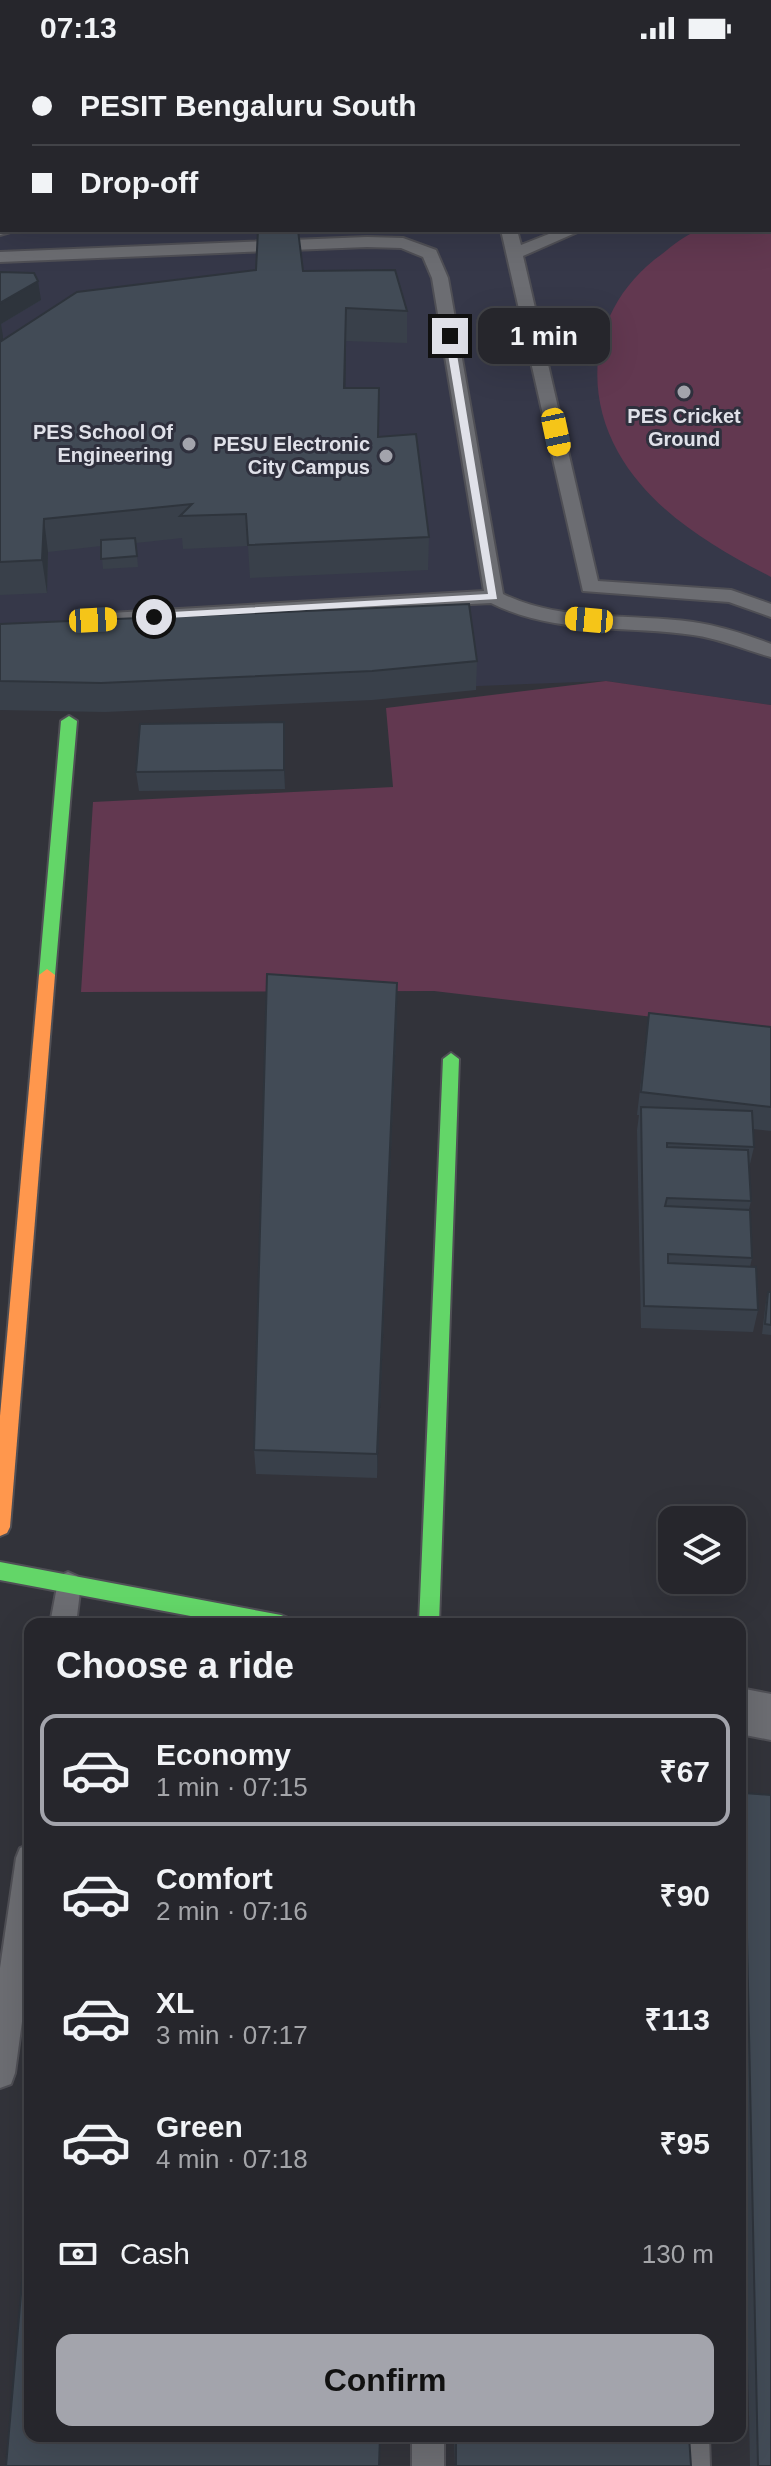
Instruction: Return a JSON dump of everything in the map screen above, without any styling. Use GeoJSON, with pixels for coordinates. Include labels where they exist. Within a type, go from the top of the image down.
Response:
{"type":"FeatureCollection","features":[{"type":"Feature","properties":{"kind":"street"},"geometry":{"type":"LineString","coordinates":[[0,1527],[69,721]]}},
{"type":"Feature","properties":{"kind":"street"},"geometry":{"type":"LineString","coordinates":[[429,1618],[451,1059]]}},
{"type":"Feature","properties":{"kind":"street"},"geometry":{"type":"LineString","coordinates":[[0,1571],[249,1618]]}},
{"type":"Feature","properties":{"kind":"street"},"geometry":{"type":"LineString","coordinates":[[746,1712],[771,1717]]}},
{"type":"Feature","properties":{"kind":"lane"},"geometry":{"type":"LineString","coordinates":[[510,232],[590,587]]}},
{"type":"Feature","properties":{"kind":"lane"},"geometry":{"type":"LineString","coordinates":[[515,253],[569,232]]}},
{"type":"Feature","properties":{"kind":"lane"},"geometry":{"type":"LineString","coordinates":[[0,257],[367,242],[403,243],[430,254],[440,278],[494,597]]}},
{"type":"Feature","properties":{"kind":"lane"},"geometry":{"type":"LineString","coordinates":[[590,587],[731,596],[771,611]]}},
{"type":"Feature","properties":{"kind":"lane"},"geometry":{"type":"LineString","coordinates":[[566,618],[590,587]]}},
{"type":"Feature","properties":{"kind":"lane"},"geometry":{"type":"LineString","coordinates":[[80,621],[494,597],[513,609],[566,618],[717,633],[771,651]]}},
{"type":"Feature","properties":{"kind":"lane"},"geometry":{"type":"LineString","coordinates":[[64,1618],[68,1584]]}},
{"type":"Feature","properties":{"kind":"lane"},"geometry":{"type":"LineString","coordinates":[[0,2073],[24,1901]]}},
{"type":"Feature","properties":{"kind":"lane"},"geometry":{"type":"LineString","coordinates":[[428,2442],[428,2466]]}},
{"type":"Feature","properties":{"kind":"lane"},"geometry":{"type":"LineString","coordinates":[[693,2442],[694,2466]]}},
{"type":"Feature","properties":{"kind":"shaded area","name":"PESU Electronic City Campus"},"geometry":{"type":"Polygon","coordinates":[[[0,232],[771,232],[771,705],[606,681],[245,695],[0,687],[0,232]]]}},
{"type":"Feature","properties":{"kind":"shaded area","name":"PES Cricket Ground"},"geometry":{"type":"Polygon","coordinates":[[[695,232],[771,232],[771,577],[706,540],[648,492],[618,452],[599,398],[597,371],[601,344],[609,319],[622,295],[640,273],[695,232]]]}},
{"type":"Feature","properties":{"kind":"shaded area"},"geometry":{"type":"Polygon","coordinates":[[[606,681],[771,705],[771,1031],[434,991],[81,992],[93,802],[393,787],[386,708],[606,681]]]}},
{"type":"Feature","properties":{"kind":"building","name":"PES School Of Engineering"},"geometry":{"type":"Polygon","coordinates":[[[258,232],[298,232],[303,271],[395,270],[407,311],[346,308],[344,388],[379,388],[378,437],[416,434],[429,537],[248,545],[246,514],[180,516],[192,504],[44,519],[42,560],[0,562],[0,342],[77,292],[256,270],[258,232]]]}},
{"type":"Feature","properties":{"kind":"building"},"geometry":{"type":"Polygon","coordinates":[[[0,272],[34,273],[38,281],[0,303],[0,272]]]}},
{"type":"Feature","properties":{"kind":"building"},"geometry":{"type":"Polygon","coordinates":[[[135,538],[137,556],[101,559],[101,540],[135,538]]]}},
{"type":"Feature","properties":{"kind":"building"},"geometry":{"type":"Polygon","coordinates":[[[469,604],[477,661],[372,671],[101,683],[0,681],[0,624],[469,604]]]}},
{"type":"Feature","properties":{"kind":"building"},"geometry":{"type":"Polygon","coordinates":[[[284,722],[284,770],[136,772],[140,724],[284,722]]]}},
{"type":"Feature","properties":{"kind":"building"},"geometry":{"type":"Polygon","coordinates":[[[267,974],[397,983],[377,1454],[254,1450],[267,974]]]}},
{"type":"Feature","properties":{"kind":"building"},"geometry":{"type":"Polygon","coordinates":[[[649,1013],[771,1027],[771,1107],[641,1092],[649,1013]]]}},
{"type":"Feature","properties":{"kind":"building"},"geometry":{"type":"Polygon","coordinates":[[[641,1107],[752,1111],[754,1147],[667,1143],[667,1147],[748,1150],[751,1201],[667,1198],[665,1206],[750,1210],[752,1258],[668,1254],[668,1263],[756,1267],[758,1310],[644,1306],[641,1107]]]}},
{"type":"Feature","properties":{"kind":"building"},"geometry":{"type":"Polygon","coordinates":[[[768,1292],[771,1292],[771,1325],[765,1324],[768,1292]]]}},
{"type":"Feature","properties":{"kind":"building"},"geometry":{"type":"Polygon","coordinates":[[[746,1793],[771,1795],[771,2466],[758,2466],[746,1793]]]}},
{"type":"Feature","properties":{"kind":"building"},"geometry":{"type":"Polygon","coordinates":[[[24,2260],[24,2442],[380,2442],[379,2466],[6,2466],[24,2260]]]}},
{"type":"Feature","properties":{"kind":"building"},"geometry":{"type":"Polygon","coordinates":[[[456,2442],[689,2442],[691,2466],[456,2466],[456,2442]]]}},
{"type":"Feature","properties":{"kind":"traffic: fast"},"geometry":{"type":"LineString","coordinates":[[47,975],[69,721]]}},
{"type":"Feature","properties":{"kind":"traffic: fast"},"geometry":{"type":"LineString","coordinates":[[429,1618],[451,1059]]}},
{"type":"Feature","properties":{"kind":"traffic: fast"},"geometry":{"type":"LineString","coordinates":[[0,1571],[249,1618]]}},
{"type":"Feature","properties":{"kind":"traffic: slow"},"geometry":{"type":"LineString","coordinates":[[0,1527],[47,975]]}},
{"type":"Feature","properties":{"kind":"place","name":"PES Cricket Ground"},"geometry":{"type":"Point","coordinates":[684,392]}},
{"type":"Feature","properties":{"kind":"place","name":"PES School Of Engineering"},"geometry":{"type":"Point","coordinates":[189,444]}},
{"type":"Feature","properties":{"kind":"place","name":"PESU Electronic City Campus"},"geometry":{"type":"Point","coordinates":[386,456]}},
{"type":"Feature","properties":{"kind":"route"},"geometry":{"type":"LineString","coordinates":[[154,617],[494,597],[450,336]]}}]}
